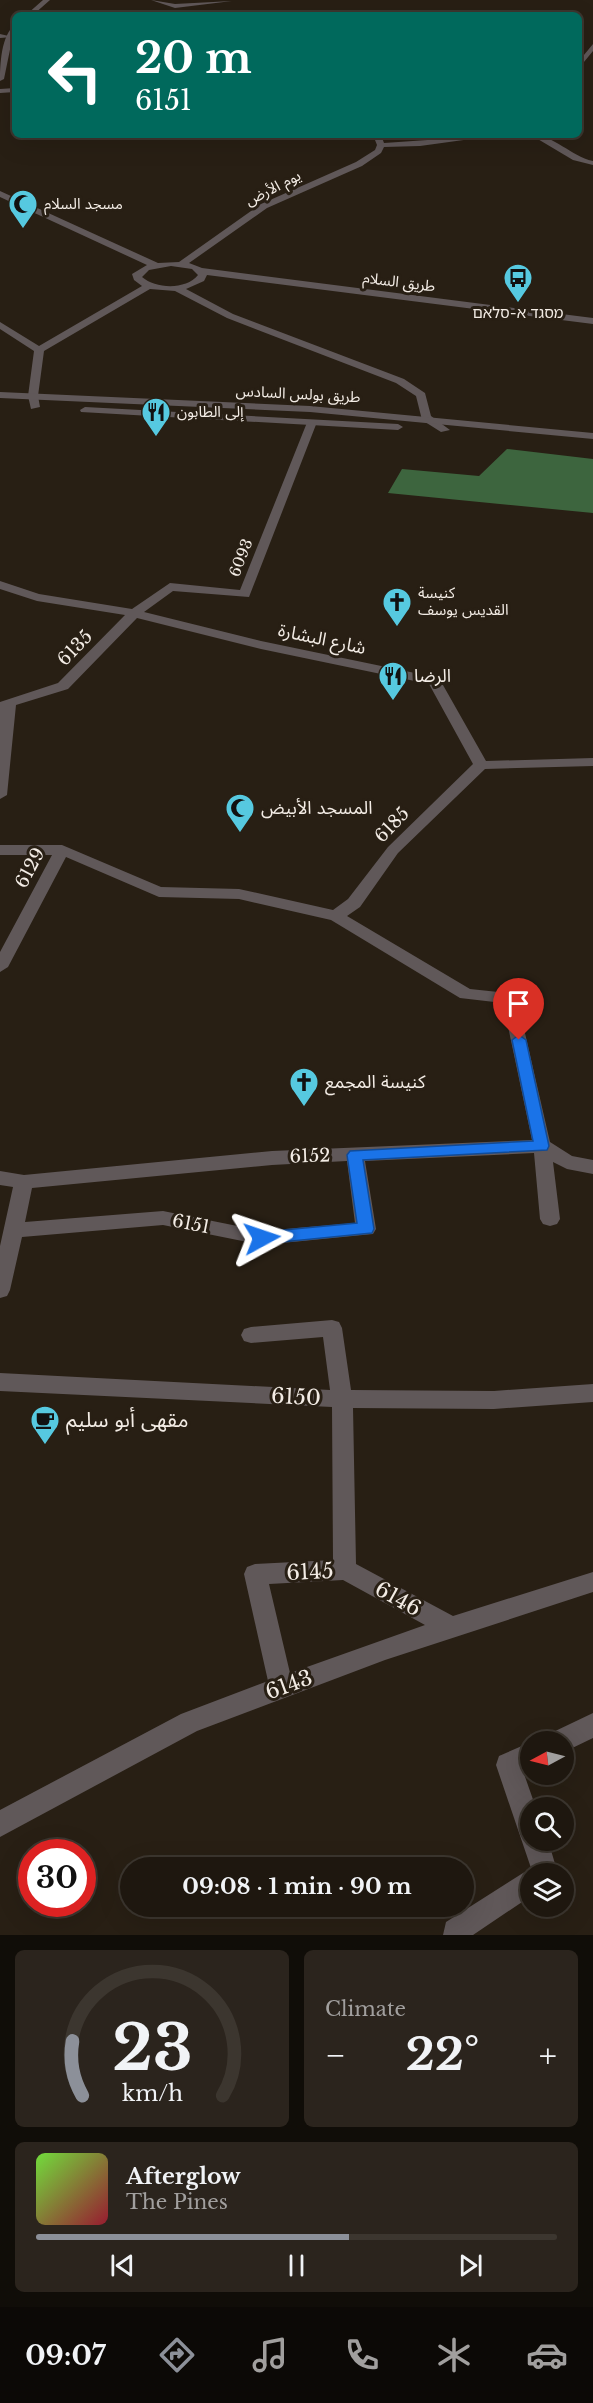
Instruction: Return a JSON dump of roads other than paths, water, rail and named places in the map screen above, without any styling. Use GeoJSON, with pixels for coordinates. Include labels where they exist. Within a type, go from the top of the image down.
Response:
{"type":"FeatureCollection","features":[{"type":"Feature","properties":{"kind":"street"},"geometry":{"type":"LineString","coordinates":[[33,12],[47,0]]}},
{"type":"Feature","properties":{"kind":"street"},"geometry":{"type":"LineString","coordinates":[[154,0],[176,6],[230,1]]}},
{"type":"Feature","properties":{"kind":"street"},"geometry":{"type":"LineString","coordinates":[[0,79],[12,33]]}},
{"type":"Feature","properties":{"kind":"street"},"geometry":{"type":"LineString","coordinates":[[0,36],[10,37]]}},
{"type":"Feature","properties":{"kind":"street"},"geometry":{"type":"LineString","coordinates":[[582,62],[593,46]]}},
{"type":"Feature","properties":{"kind":"street"},"geometry":{"type":"LineString","coordinates":[[378,138],[381,145],[420,144],[471,138]]}},
{"type":"Feature","properties":{"kind":"street"},"geometry":{"type":"LineString","coordinates":[[542,138],[559,146],[567,156],[593,163]]}},
{"type":"Feature","properties":{"kind":"street","name":"يوم الأرض"},"geometry":{"type":"LineString","coordinates":[[182,264],[264,206],[359,164],[378,152],[381,145]]}},
{"type":"Feature","properties":{"kind":"street"},"geometry":{"type":"LineString","coordinates":[[1,188],[155,265]]}},
{"type":"Feature","properties":{"kind":"street"},"geometry":{"type":"LineString","coordinates":[[182,264],[155,265],[137,274],[141,282],[149,286],[177,288],[230,316],[400,381],[421,395],[426,418],[445,430]]}},
{"type":"Feature","properties":{"kind":"street","name":"طريق السلام"},"geometry":{"type":"LineString","coordinates":[[182,264],[201,271],[593,321]]}},
{"type":"Feature","properties":{"kind":"street"},"geometry":{"type":"LineString","coordinates":[[177,288],[201,279],[201,271]]}},
{"type":"Feature","properties":{"kind":"street"},"geometry":{"type":"LineString","coordinates":[[39,350],[149,286]]}},
{"type":"Feature","properties":{"kind":"street"},"geometry":{"type":"LineString","coordinates":[[0,325],[39,350]]}},
{"type":"Feature","properties":{"kind":"street"},"geometry":{"type":"LineString","coordinates":[[34,402],[39,350]]}},
{"type":"Feature","properties":{"kind":"street","name":"طريق بولس السادس"},"geometry":{"type":"LineString","coordinates":[[0,395],[34,402],[445,430],[593,447]]}},
{"type":"Feature","properties":{"kind":"street","name":"طريق بولس السادس"},"geometry":{"type":"LineString","coordinates":[[0,405],[34,402],[310,409],[426,418],[593,436]]}},
{"type":"Feature","properties":{"kind":"street","name":"6093"},"geometry":{"type":"LineString","coordinates":[[134,613],[170,587],[245,594],[312,422]]}},
{"type":"Feature","properties":{"kind":"street","name":"شارع البشارة"},"geometry":{"type":"LineString","coordinates":[[0,585],[37,597],[134,613],[261,645],[434,681],[481,765]]}},
{"type":"Feature","properties":{"kind":"street","name":"6135"},"geometry":{"type":"LineString","coordinates":[[5,705],[63,686],[134,613]]}},
{"type":"Feature","properties":{"kind":"street"},"geometry":{"type":"LineString","coordinates":[[0,795],[5,705]]}},
{"type":"Feature","properties":{"kind":"street"},"geometry":{"type":"LineString","coordinates":[[481,765],[593,762]]}},
{"type":"Feature","properties":{"kind":"street","name":"6185"},"geometry":{"type":"LineString","coordinates":[[336,916],[354,903],[393,850],[481,765]]}},
{"type":"Feature","properties":{"kind":"street"},"geometry":{"type":"LineString","coordinates":[[0,850],[62,850],[159,892],[239,894],[336,916],[466,994],[510,998],[542,1146],[550,1219]]}},
{"type":"Feature","properties":{"kind":"street","name":"6129"},"geometry":{"type":"LineString","coordinates":[[0,967],[62,850]]}},
{"type":"Feature","properties":{"kind":"street"},"geometry":{"type":"LineString","coordinates":[[542,1146],[567,1162],[593,1167]]}},
{"type":"Feature","properties":{"kind":"street","name":"6152"},"geometry":{"type":"LineString","coordinates":[[0,1178],[24,1182],[272,1158],[542,1146]]}},
{"type":"Feature","properties":{"kind":"street","name":"6151"},"geometry":{"type":"LineString","coordinates":[[13,1230],[163,1218],[262,1238],[366,1229],[355,1155]]}},
{"type":"Feature","properties":{"kind":"street"},"geometry":{"type":"LineString","coordinates":[[0,1290],[24,1182]]}},
{"type":"Feature","properties":{"kind":"street","name":"6145"},"geometry":{"type":"LineString","coordinates":[[251,1335],[332,1328],[342,1400],[345,1570],[255,1574],[281,1687]]}},
{"type":"Feature","properties":{"kind":"street","name":"6150"},"geometry":{"type":"LineString","coordinates":[[0,1382],[342,1400],[494,1400],[593,1393]]}},
{"type":"Feature","properties":{"kind":"street","name":"6146"},"geometry":{"type":"LineString","coordinates":[[345,1570],[450,1627]]}},
{"type":"Feature","properties":{"kind":"street","name":"6143"},"geometry":{"type":"LineString","coordinates":[[0,1824],[190,1722],[450,1627],[593,1582]]}},
{"type":"Feature","properties":{"kind":"street"},"geometry":{"type":"LineString","coordinates":[[574,1734],[593,1725]]}},
{"type":"Feature","properties":{"kind":"street"},"geometry":{"type":"LineString","coordinates":[[520,1759],[508,1765],[520,1799]]}},
{"type":"Feature","properties":{"kind":"street"},"geometry":{"type":"LineString","coordinates":[[456,1935],[455,1931],[520,1888]]}},
{"type":"Feature","properties":{"kind":"place","name":"مسجد السلام"},"geometry":{"type":"Point","coordinates":[23,230]}},
{"type":"Feature","properties":{"kind":"place","name":"מסגד א-סלאם"},"geometry":{"type":"Point","coordinates":[518,304]}},
{"type":"Feature","properties":{"kind":"place","name":"إلى الطابون"},"geometry":{"type":"Point","coordinates":[156,438]}},
{"type":"Feature","properties":{"kind":"place","name":"كنيسة القديس يوسف"},"geometry":{"type":"Point","coordinates":[397,628]}},
{"type":"Feature","properties":{"kind":"place","name":"الرضا"},"geometry":{"type":"Point","coordinates":[393,702]}},
{"type":"Feature","properties":{"kind":"place","name":"المسجد الأبيض"},"geometry":{"type":"Point","coordinates":[240,834]}},
{"type":"Feature","properties":{"kind":"place","name":"كنيسة المجمع"},"geometry":{"type":"Point","coordinates":[304,1108]}},
{"type":"Feature","properties":{"kind":"place","name":"مقهى أبو سليم"},"geometry":{"type":"Point","coordinates":[45,1446]}}]}
